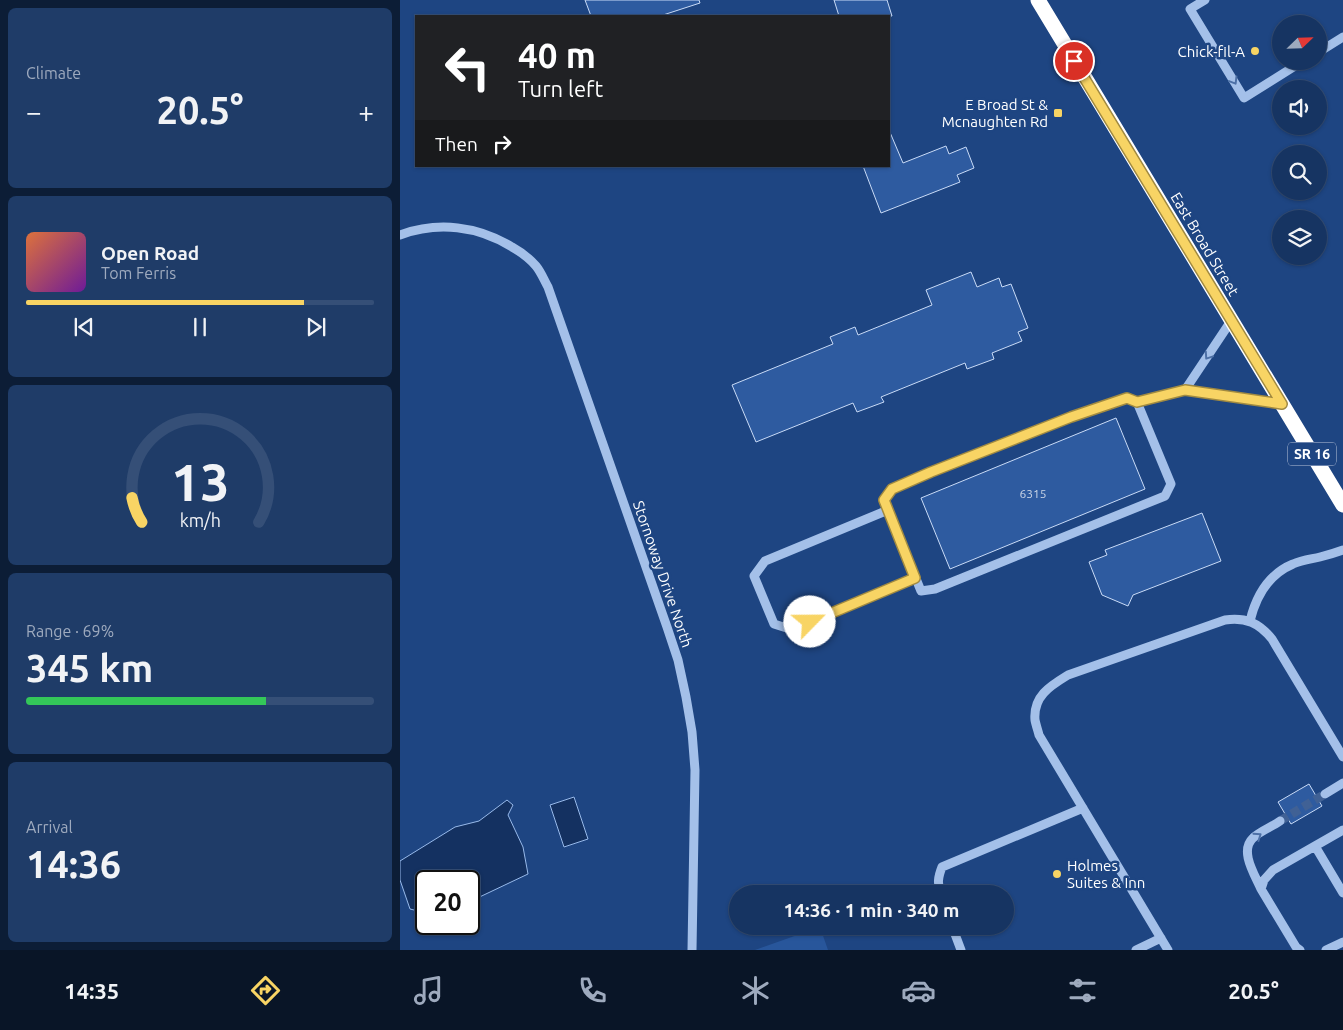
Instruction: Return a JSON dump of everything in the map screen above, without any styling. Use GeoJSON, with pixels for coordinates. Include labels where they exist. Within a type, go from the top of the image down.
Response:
{"type":"FeatureCollection","features":[{"type":"Feature","properties":{"kind":"highway","name":"East Broad Street"},"geometry":{"type":"LineString","coordinates":[[1038,0],[1343,505]]}},
{"type":"Feature","properties":{"kind":"street"},"geometry":{"type":"LineString","coordinates":[[1204,0],[1190,9],[1244,98],[1289,70]]}},
{"type":"Feature","properties":{"kind":"street"},"geometry":{"type":"LineString","coordinates":[[1328,46],[1343,37]]}},
{"type":"Feature","properties":{"kind":"street","name":"Stornoway Drive North"},"geometry":{"type":"LineString","coordinates":[[400,235],[435,227],[455,227],[477,231],[500,240],[520,251],[536,266],[548,286],[678,660],[692,732],[695,770],[692,950]]}},
{"type":"Feature","properties":{"kind":"street"},"geometry":{"type":"LineString","coordinates":[[1185,390],[1231,321]]}},
{"type":"Feature","properties":{"kind":"street"},"geometry":{"type":"LineString","coordinates":[[1137,402],[1171,484],[1164,496],[935,589],[921,590],[884,500],[892,489],[1071,417],[1127,398],[1137,402],[1185,390],[1282,404]]}},
{"type":"Feature","properties":{"kind":"street"},"geometry":{"type":"LineString","coordinates":[[888,510],[765,561],[754,576],[774,624],[793,630],[915,578]]}},
{"type":"Feature","properties":{"kind":"street"},"geometry":{"type":"LineString","coordinates":[[1250,621],[1264,586],[1277,572],[1294,563],[1343,550]]}},
{"type":"Feature","properties":{"kind":"street"},"geometry":{"type":"LineString","coordinates":[[1168,950],[1039,735],[1035,720],[1037,703],[1042,693],[1068,675],[1225,620],[1250,621],[1265,630],[1272,639],[1343,757]]}},
{"type":"Feature","properties":{"kind":"street"},"geometry":{"type":"LineString","coordinates":[[1325,794],[1343,783]]}},
{"type":"Feature","properties":{"kind":"street"},"geometry":{"type":"LineString","coordinates":[[938,885],[938,878],[942,867],[1083,808]]}},
{"type":"Feature","properties":{"kind":"street"},"geometry":{"type":"LineString","coordinates":[[1280,821],[1252,838],[1247,850],[1249,862],[1261,889],[1296,947],[1300,950]]}},
{"type":"Feature","properties":{"kind":"street"},"geometry":{"type":"LineString","coordinates":[[1261,889],[1264,880],[1273,870],[1343,830]]}},
{"type":"Feature","properties":{"kind":"street"},"geometry":{"type":"LineString","coordinates":[[1315,846],[1343,893]]}},
{"type":"Feature","properties":{"kind":"street"},"geometry":{"type":"LineString","coordinates":[[955,935],[961,950]]}},
{"type":"Feature","properties":{"kind":"street"},"geometry":{"type":"LineString","coordinates":[[1136,950],[1161,938]]}},
{"type":"Feature","properties":{"kind":"street"},"geometry":{"type":"LineString","coordinates":[[1326,950],[1343,942]]}},
{"type":"Feature","properties":{"kind":"shaded area"},"geometry":{"type":"Polygon","coordinates":[[[574,797],[588,839],[564,847],[550,805],[574,797]]]}},
{"type":"Feature","properties":{"kind":"shaded area"},"geometry":{"type":"Polygon","coordinates":[[[507,800],[513,805],[508,815],[523,847],[528,874],[480,897],[480,870],[415,870],[415,910],[410,909],[400,880],[400,861],[455,827],[479,821],[507,800]]]}},
{"type":"Feature","properties":{"kind":"shaded area"},"geometry":{"type":"Polygon","coordinates":[[[797,935],[823,935],[828,950],[755,950],[797,935]]]}},
{"type":"Feature","properties":{"kind":"building"},"geometry":{"type":"Polygon","coordinates":[[[585,0],[699,0],[700,3],[663,15],[591,15],[585,0]]]}},
{"type":"Feature","properties":{"kind":"building"},"geometry":{"type":"Polygon","coordinates":[[[834,0],[887,0],[892,16],[890,15],[839,15],[834,0]]]}},
{"type":"Feature","properties":{"kind":"building"},"geometry":{"type":"Polygon","coordinates":[[[890,132],[903,163],[946,146],[949,154],[966,147],[974,168],[957,175],[960,182],[881,213],[863,167],[890,167],[890,132]]]}},
{"type":"Feature","properties":{"kind":"building"},"geometry":{"type":"Polygon","coordinates":[[[971,272],[977,287],[999,278],[1002,287],[1011,284],[1028,328],[1018,332],[1022,341],[992,353],[994,359],[967,369],[965,363],[881,397],[884,402],[857,412],[853,403],[756,442],[732,385],[833,344],[830,337],[855,327],[858,335],[932,305],[926,290],[971,272]]]}},
{"type":"Feature","properties":{"kind":"building"},"geometry":{"type":"Polygon","coordinates":[[[1116,418],[1145,489],[950,569],[921,498],[1116,418]]]}},
{"type":"Feature","properties":{"kind":"building"},"geometry":{"type":"Polygon","coordinates":[[[1202,513],[1221,561],[1133,595],[1128,606],[1102,595],[1089,562],[1107,555],[1105,550],[1202,513]]]}},
{"type":"Feature","properties":{"kind":"building"},"geometry":{"type":"Polygon","coordinates":[[[1309,784],[1322,806],[1291,824],[1278,802],[1309,784]]]}},
{"type":"Feature","properties":{"kind":"tunnel"},"geometry":{"type":"LineString","coordinates":[[1280,821],[1325,794]]}},
{"type":"Feature","properties":{"kind":"place","name":"Chick-fil-A"},"geometry":{"type":"Point","coordinates":[1255,51]}},
{"type":"Feature","properties":{"kind":"place","name":"E Broad St & Mcnaughten Rd"},"geometry":{"type":"Point","coordinates":[1058,113]}},
{"type":"Feature","properties":{"kind":"place","name":"Holmes Suites & Inn"},"geometry":{"type":"Point","coordinates":[1057,874]}},
{"type":"Feature","properties":{"kind":"route"},"geometry":{"type":"LineString","coordinates":[[810,622],[915,578],[884,500],[892,489],[1071,417],[1127,398],[1137,402],[1185,390],[1282,404],[1074,61]]}}]}
